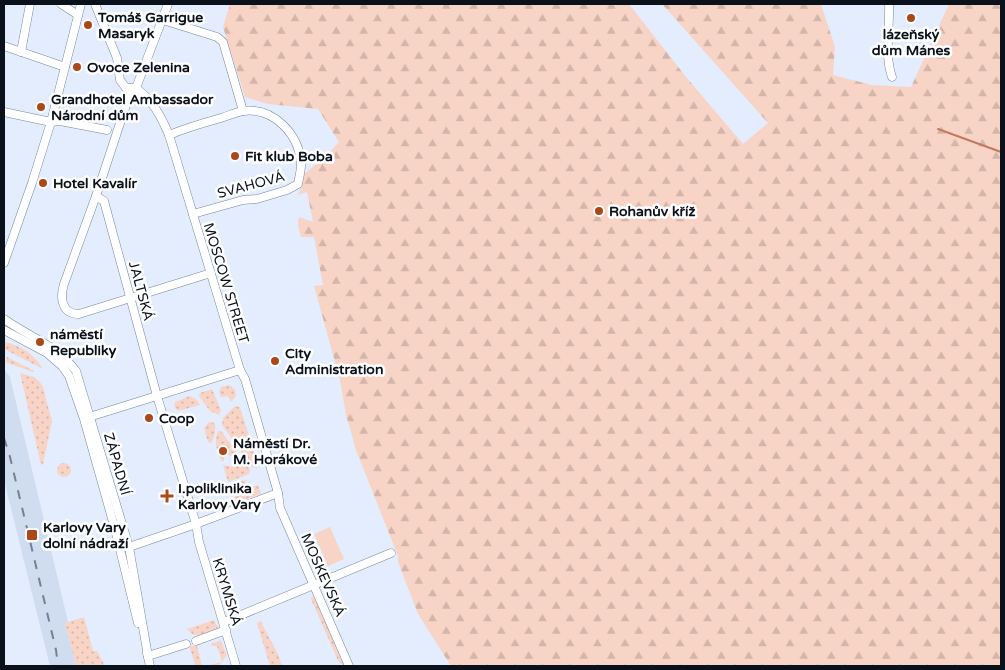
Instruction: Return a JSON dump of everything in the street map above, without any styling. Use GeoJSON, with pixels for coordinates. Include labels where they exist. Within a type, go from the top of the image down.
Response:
{"type":"FeatureCollection","features":[{"type":"Feature","properties":{"kind":"street"},"geometry":{"type":"LineString","coordinates":[[21,52],[30,4]]}},
{"type":"Feature","properties":{"kind":"street"},"geometry":{"type":"LineString","coordinates":[[61,4],[78,15]]}},
{"type":"Feature","properties":{"kind":"street"},"geometry":{"type":"LineString","coordinates":[[4,261],[32,183],[81,4]]}},
{"type":"Feature","properties":{"kind":"street","name":"MOSCOW STREET"},"geometry":{"type":"LineString","coordinates":[[96,4],[117,58],[120,80],[126,88],[136,88],[148,97],[162,117],[169,135],[240,370],[245,379],[278,493]]}},
{"type":"Feature","properties":{"kind":"street"},"geometry":{"type":"LineString","coordinates":[[168,4],[136,88],[129,96],[96,196],[62,289],[61,298],[64,306],[72,314],[79,314],[211,273]]}},
{"type":"Feature","properties":{"kind":"street"},"geometry":{"type":"LineString","coordinates":[[889,4],[890,30],[887,61],[892,77]]}},
{"type":"Feature","properties":{"kind":"street"},"geometry":{"type":"LineString","coordinates":[[163,20],[217,37],[223,42],[243,111]]}},
{"type":"Feature","properties":{"kind":"street"},"geometry":{"type":"LineString","coordinates":[[4,46],[65,67]]}},
{"type":"Feature","properties":{"kind":"street","name":"SVAHOVÁ"},"geometry":{"type":"LineString","coordinates":[[169,135],[243,111],[256,111],[267,114],[286,127],[296,144],[301,164],[298,184],[287,190],[257,199],[243,200],[193,214]]}},
{"type":"Feature","properties":{"kind":"street"},"geometry":{"type":"LineString","coordinates":[[4,112],[50,122],[60,121],[107,130]]}},
{"type":"Feature","properties":{"kind":"street","name":"JALTSKÁ"},"geometry":{"type":"LineString","coordinates":[[96,196],[104,201],[157,396]]}},
{"type":"Feature","properties":{"kind":"street"},"geometry":{"type":"LineString","coordinates":[[4,319],[56,350],[66,359],[76,371],[87,418]]}},
{"type":"Feature","properties":{"kind":"street"},"geometry":{"type":"LineString","coordinates":[[14,326],[5,332],[47,353],[66,371],[87,418]]}},
{"type":"Feature","properties":{"kind":"street"},"geometry":{"type":"LineString","coordinates":[[87,418],[240,370]]}},
{"type":"Feature","properties":{"kind":"street"},"geometry":{"type":"LineString","coordinates":[[157,396],[196,524]]}},
{"type":"Feature","properties":{"kind":"street","name":"ZÁPADNÍ"},"geometry":{"type":"LineString","coordinates":[[87,418],[130,596],[148,656]]}},
{"type":"Feature","properties":{"kind":"street","name":"ZÁPADNÍ"},"geometry":{"type":"LineString","coordinates":[[87,418],[129,547],[150,666]]}},
{"type":"Feature","properties":{"kind":"street"},"geometry":{"type":"LineString","coordinates":[[129,547],[278,493]]}},
{"type":"Feature","properties":{"kind":"street","name":"MOSKEVSKÁ"},"geometry":{"type":"LineString","coordinates":[[278,493],[280,508],[349,666]]}},
{"type":"Feature","properties":{"kind":"street","name":"KRYMSKÁ"},"geometry":{"type":"LineString","coordinates":[[196,524],[199,542],[236,666]]}},
{"type":"Feature","properties":{"kind":"street","name":"ZÁPADNÍ"},"geometry":{"type":"LineString","coordinates":[[114,529],[124,546],[129,547]]}},
{"type":"Feature","properties":{"kind":"street"},"geometry":{"type":"LineString","coordinates":[[224,622],[391,553]]}},
{"type":"Feature","properties":{"kind":"street"},"geometry":{"type":"LineString","coordinates":[[196,641],[226,630]]}},
{"type":"Feature","properties":{"kind":"street"},"geometry":{"type":"LineString","coordinates":[[148,656],[186,644]]}},
{"type":"Feature","properties":{"kind":"shaded area"},"geometry":{"type":"Polygon","coordinates":[[[4,369],[10,377],[68,622],[65,623],[76,666],[50,666],[4,480],[4,369]]]}},
{"type":"Feature","properties":{"kind":"green space"},"geometry":{"type":"Polygon","coordinates":[[[230,4],[629,4],[686,77],[743,144],[768,123],[662,4],[821,4],[835,47],[833,75],[872,85],[911,87],[949,4],[1001,4],[1001,666],[451,666],[418,614],[398,562],[398,556],[356,450],[346,415],[340,380],[314,286],[323,285],[314,237],[301,237],[298,225],[299,217],[313,222],[307,192],[298,195],[302,187],[303,175],[339,142],[318,109],[268,104],[245,97],[223,27],[230,4]]]}},
{"type":"Feature","properties":{"kind":"green space"},"geometry":{"type":"Polygon","coordinates":[[[4,342],[16,345],[26,351],[36,359],[43,369],[4,349],[4,342]]]}},
{"type":"Feature","properties":{"kind":"green space"},"geometry":{"type":"Polygon","coordinates":[[[7,357],[34,371],[5,362],[7,357]]]}},
{"type":"Feature","properties":{"kind":"green space"},"geometry":{"type":"Polygon","coordinates":[[[20,373],[34,377],[40,382],[52,421],[43,464],[41,465],[20,373]]]}},
{"type":"Feature","properties":{"kind":"green space"},"geometry":{"type":"Polygon","coordinates":[[[230,385],[235,390],[236,396],[231,402],[228,396],[221,397],[219,392],[221,387],[230,385]]]}},
{"type":"Feature","properties":{"kind":"green space"},"geometry":{"type":"Polygon","coordinates":[[[212,389],[221,410],[219,415],[210,411],[199,396],[200,393],[212,389]]]}},
{"type":"Feature","properties":{"kind":"green space"},"geometry":{"type":"Polygon","coordinates":[[[190,396],[197,400],[200,405],[178,411],[174,406],[175,402],[190,396]]]}},
{"type":"Feature","properties":{"kind":"green space"},"geometry":{"type":"Polygon","coordinates":[[[235,406],[240,407],[258,465],[256,468],[251,466],[222,425],[223,418],[235,406]]]}},
{"type":"Feature","properties":{"kind":"green space"},"geometry":{"type":"Polygon","coordinates":[[[209,422],[215,423],[214,436],[211,443],[208,442],[204,428],[209,422]]]}},
{"type":"Feature","properties":{"kind":"green space"},"geometry":{"type":"Polygon","coordinates":[[[218,431],[221,431],[239,455],[236,457],[227,455],[223,462],[216,447],[218,431]]]}},
{"type":"Feature","properties":{"kind":"green space"},"geometry":{"type":"Polygon","coordinates":[[[242,458],[250,470],[249,474],[228,482],[223,465],[233,467],[237,459],[242,458]]]}},
{"type":"Feature","properties":{"kind":"green space"},"geometry":{"type":"Polygon","coordinates":[[[64,463],[69,465],[71,470],[69,475],[64,477],[59,475],[57,470],[59,465],[64,463]]]}},
{"type":"Feature","properties":{"kind":"green space"},"geometry":{"type":"Polygon","coordinates":[[[245,480],[247,488],[258,485],[261,494],[234,503],[235,492],[226,494],[227,490],[232,484],[245,480]]]}},
{"type":"Feature","properties":{"kind":"green space"},"geometry":{"type":"Polygon","coordinates":[[[330,527],[344,559],[328,566],[314,534],[330,527]]]}},
{"type":"Feature","properties":{"kind":"green space"},"geometry":{"type":"Polygon","coordinates":[[[313,597],[343,664],[339,663],[311,599],[313,597]]]}},
{"type":"Feature","properties":{"kind":"green space"},"geometry":{"type":"Polygon","coordinates":[[[84,617],[93,651],[97,651],[105,666],[76,666],[65,623],[84,617]]]}},
{"type":"Feature","properties":{"kind":"green space"},"geometry":{"type":"Polygon","coordinates":[[[214,620],[218,628],[199,635],[193,635],[187,629],[214,620]]]}},
{"type":"Feature","properties":{"kind":"green space"},"geometry":{"type":"Polygon","coordinates":[[[261,621],[282,666],[270,666],[257,623],[261,621]]]}},
{"type":"Feature","properties":{"kind":"green space"},"geometry":{"type":"Polygon","coordinates":[[[220,639],[227,655],[222,662],[217,646],[212,646],[211,644],[220,639]]]}},
{"type":"Feature","properties":{"kind":"green space"},"geometry":{"type":"Polygon","coordinates":[[[189,645],[197,646],[202,666],[192,666],[195,665],[189,645]]]}},
{"type":"Feature","properties":{"kind":"green space"},"geometry":{"type":"Polygon","coordinates":[[[222,662],[219,666],[205,666],[222,662]]]}},
{"type":"Feature","properties":{"kind":"waterway"},"geometry":{"type":"LineString","coordinates":[[938,129],[1001,152]]}},
{"type":"Feature","properties":{"kind":"railway"},"geometry":{"type":"LineString","coordinates":[[4,438],[56,650],[58,666]]}},
{"type":"Feature","properties":{"kind":"place","name":"lázeňský dům Mánes"},"geometry":{"type":"Point","coordinates":[911,18]}},
{"type":"Feature","properties":{"kind":"place","name":"Tomáš Garrigue Masaryk"},"geometry":{"type":"Point","coordinates":[88,25]}},
{"type":"Feature","properties":{"kind":"place","name":"Ovoce Zelenina"},"geometry":{"type":"Point","coordinates":[77,67]}},
{"type":"Feature","properties":{"kind":"place","name":"Grandhotel Ambassador Národní dům"},"geometry":{"type":"Point","coordinates":[41,107]}},
{"type":"Feature","properties":{"kind":"place","name":"Fit klub Boba"},"geometry":{"type":"Point","coordinates":[235,156]}},
{"type":"Feature","properties":{"kind":"place","name":"Hotel Kavalír"},"geometry":{"type":"Point","coordinates":[43,183]}},
{"type":"Feature","properties":{"kind":"place","name":"Rohanův kříž"},"geometry":{"type":"Point","coordinates":[599,211]}},
{"type":"Feature","properties":{"kind":"place","name":"náměstí Republiky"},"geometry":{"type":"Point","coordinates":[40,342]}},
{"type":"Feature","properties":{"kind":"place","name":"City Administration"},"geometry":{"type":"Point","coordinates":[275,361]}},
{"type":"Feature","properties":{"kind":"place","name":"Coop"},"geometry":{"type":"Point","coordinates":[149,418]}},
{"type":"Feature","properties":{"kind":"place","name":"Náměstí Dr. M. Horákové"},"geometry":{"type":"Point","coordinates":[223,451]}},
{"type":"Feature","properties":{"kind":"place","name":"I.poliklinika Karlovy Vary"},"geometry":{"type":"Point","coordinates":[167,496]}},
{"type":"Feature","properties":{"kind":"place","name":"Karlovy Vary dolní nádraží"},"geometry":{"type":"Point","coordinates":[32,535]}}]}
